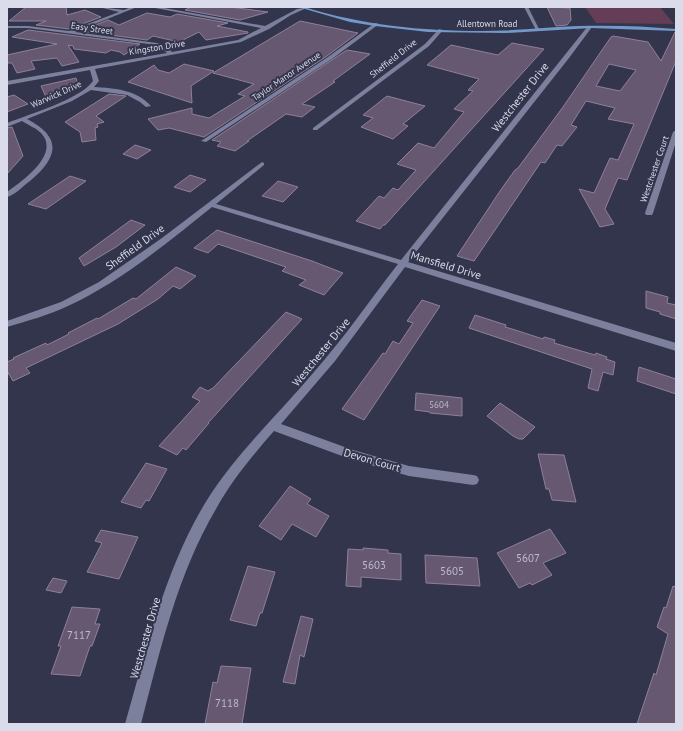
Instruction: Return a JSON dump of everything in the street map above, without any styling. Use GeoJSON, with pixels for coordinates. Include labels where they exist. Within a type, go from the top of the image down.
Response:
{"type":"FeatureCollection","features":[{"type":"Feature","properties":{"kind":"main road","name":"Allentown Road"},"geometry":{"type":"LineString","coordinates":[[303,7],[335,17],[377,24],[441,30],[505,32],[590,27],[676,30]]}},
{"type":"Feature","properties":{"kind":"street"},"geometry":{"type":"LineString","coordinates":[[101,7],[123,11]]}},
{"type":"Feature","properties":{"kind":"street"},"geometry":{"type":"LineString","coordinates":[[68,32],[135,7]]}},
{"type":"Feature","properties":{"kind":"street"},"geometry":{"type":"LineString","coordinates":[[152,7],[267,28]]}},
{"type":"Feature","properties":{"kind":"street","name":"Kingston Drive"},"geometry":{"type":"LineString","coordinates":[[7,83],[239,41],[267,28],[303,7]]}},
{"type":"Feature","properties":{"kind":"street"},"geometry":{"type":"LineString","coordinates":[[526,7],[538,30]]}},
{"type":"Feature","properties":{"kind":"street","name":"Taylor Manor Avenue"},"geometry":{"type":"LineString","coordinates":[[204,141],[330,58],[377,24]]}},
{"type":"Feature","properties":{"kind":"street","name":"Easy Street"},"geometry":{"type":"LineString","coordinates":[[7,27],[28,27],[157,44],[164,47],[171,54]]}},
{"type":"Feature","properties":{"kind":"street","name":"Westchester Drive"},"geometry":{"type":"LineString","coordinates":[[133,724],[159,631],[182,562],[211,505],[242,460],[274,426],[333,357],[402,263],[590,27]]}},
{"type":"Feature","properties":{"kind":"street","name":"Sheffield Drive"},"geometry":{"type":"LineString","coordinates":[[315,128],[427,45],[441,30]]}},
{"type":"Feature","properties":{"kind":"street","name":"Warwick Drive"},"geometry":{"type":"LineString","coordinates":[[7,124],[62,103],[91,88],[96,81],[92,67]]}},
{"type":"Feature","properties":{"kind":"street"},"geometry":{"type":"LineString","coordinates":[[91,88],[128,93],[139,98],[148,106]]}},
{"type":"Feature","properties":{"kind":"street"},"geometry":{"type":"LineString","coordinates":[[7,195],[37,171],[48,156],[50,148],[45,134],[22,119]]}},
{"type":"Feature","properties":{"kind":"street","name":"Westchester Court"},"geometry":{"type":"LineString","coordinates":[[649,213],[674,145],[676,132]]}},
{"type":"Feature","properties":{"kind":"street","name":"Sheffield Drive"},"geometry":{"type":"LineString","coordinates":[[7,324],[64,304],[102,284],[165,240],[262,164]]}},
{"type":"Feature","properties":{"kind":"street","name":"Mansfield Drive"},"geometry":{"type":"LineString","coordinates":[[210,204],[676,347]]}},
{"type":"Feature","properties":{"kind":"street","name":"Devon Court"},"geometry":{"type":"LineString","coordinates":[[274,426],[353,455],[409,471],[473,480]]}},
{"type":"Feature","properties":{"kind":"shaded area"},"geometry":{"type":"Polygon","coordinates":[[[585,7],[660,7],[674,24],[596,23],[585,7]]]}},
{"type":"Feature","properties":{"kind":"building"},"geometry":{"type":"Polygon","coordinates":[[[26,7],[66,7],[67,15],[85,10],[101,17],[69,29],[36,25],[46,21],[9,21],[26,7]]]}},
{"type":"Feature","properties":{"kind":"building"},"geometry":{"type":"Polygon","coordinates":[[[191,7],[230,7],[268,12],[240,20],[185,10],[191,7]]]}},
{"type":"Feature","properties":{"kind":"building"},"geometry":{"type":"Polygon","coordinates":[[[547,7],[570,8],[571,20],[567,25],[556,26],[547,7]]]}},
{"type":"Feature","properties":{"kind":"building"},"geometry":{"type":"Polygon","coordinates":[[[147,13],[170,17],[177,14],[228,23],[217,26],[248,33],[206,40],[199,32],[179,42],[153,36],[147,40],[81,31],[108,20],[119,25],[147,13]]]}},
{"type":"Feature","properties":{"kind":"building"},"geometry":{"type":"Polygon","coordinates":[[[300,21],[358,33],[327,56],[204,137],[169,128],[158,130],[148,119],[192,108],[192,114],[209,118],[245,96],[238,94],[254,84],[213,73],[300,21]]]}},
{"type":"Feature","properties":{"kind":"building"},"geometry":{"type":"Polygon","coordinates":[[[28,30],[140,44],[124,55],[120,52],[111,50],[106,53],[74,49],[73,46],[68,45],[79,62],[62,66],[57,58],[31,61],[35,69],[17,73],[12,63],[7,63],[7,55],[57,44],[12,37],[28,30]]]}},
{"type":"Feature","properties":{"kind":"building"},"geometry":{"type":"Polygon","coordinates":[[[676,32],[676,61],[627,180],[618,178],[605,209],[614,224],[600,227],[579,189],[594,193],[610,158],[618,160],[634,124],[608,119],[615,108],[586,101],[571,125],[577,127],[562,146],[557,145],[545,163],[541,162],[474,261],[457,256],[500,191],[563,107],[611,37],[613,36],[648,42],[661,61],[676,32]],[[609,64],[596,86],[620,91],[636,70],[609,64]]]}},
{"type":"Feature","properties":{"kind":"building"},"geometry":{"type":"Polygon","coordinates":[[[512,43],[544,49],[385,225],[383,225],[380,229],[356,221],[379,196],[384,198],[393,188],[398,190],[416,170],[397,164],[418,143],[434,148],[464,112],[454,109],[473,91],[468,90],[479,79],[427,65],[451,45],[498,55],[512,43]]]}},
{"type":"Feature","properties":{"kind":"building"},"geometry":{"type":"Polygon","coordinates":[[[347,50],[370,54],[333,81],[335,82],[302,104],[315,107],[302,117],[286,114],[235,151],[217,146],[221,142],[212,140],[347,50]]]}},
{"type":"Feature","properties":{"kind":"building"},"geometry":{"type":"Polygon","coordinates":[[[184,64],[214,71],[191,86],[192,103],[128,82],[154,65],[158,70],[169,73],[184,64]]]}},
{"type":"Feature","properties":{"kind":"building"},"geometry":{"type":"Polygon","coordinates":[[[76,78],[78,85],[46,97],[41,86],[76,78]]]}},
{"type":"Feature","properties":{"kind":"building"},"geometry":{"type":"Polygon","coordinates":[[[109,94],[126,96],[96,116],[104,122],[97,124],[98,127],[95,128],[96,140],[82,142],[80,132],[65,122],[109,94]]]}},
{"type":"Feature","properties":{"kind":"building"},"geometry":{"type":"Polygon","coordinates":[[[14,95],[28,104],[7,112],[7,97],[14,95]]]}},
{"type":"Feature","properties":{"kind":"building"},"geometry":{"type":"Polygon","coordinates":[[[387,96],[425,106],[403,124],[408,126],[393,139],[361,127],[373,118],[363,115],[387,96]]]}},
{"type":"Feature","properties":{"kind":"building"},"geometry":{"type":"Polygon","coordinates":[[[12,127],[23,156],[7,174],[7,128],[12,127]]]}},
{"type":"Feature","properties":{"kind":"building"},"geometry":{"type":"Polygon","coordinates":[[[135,145],[151,150],[137,159],[123,154],[135,145]]]}},
{"type":"Feature","properties":{"kind":"building"},"geometry":{"type":"Polygon","coordinates":[[[190,175],[206,180],[190,192],[174,187],[190,175]]]}},
{"type":"Feature","properties":{"kind":"building"},"geometry":{"type":"Polygon","coordinates":[[[70,176],[86,181],[46,209],[28,204],[70,176]]]}},
{"type":"Feature","properties":{"kind":"building"},"geometry":{"type":"Polygon","coordinates":[[[278,181],[298,187],[283,202],[262,196],[278,181]]]}},
{"type":"Feature","properties":{"kind":"building"},"geometry":{"type":"Polygon","coordinates":[[[131,220],[145,225],[116,247],[84,266],[79,258],[131,220]]]}},
{"type":"Feature","properties":{"kind":"building"},"geometry":{"type":"Polygon","coordinates":[[[217,230],[312,261],[343,273],[324,295],[299,285],[306,280],[282,271],[286,267],[218,244],[208,253],[194,248],[217,230]]]}},
{"type":"Feature","properties":{"kind":"building"},"geometry":{"type":"Polygon","coordinates":[[[176,267],[196,276],[180,289],[173,286],[158,299],[118,324],[26,368],[30,373],[13,381],[7,371],[7,362],[46,343],[47,345],[97,318],[98,319],[133,298],[136,299],[176,267]]]}},
{"type":"Feature","properties":{"kind":"building"},"geometry":{"type":"Polygon","coordinates":[[[646,291],[668,297],[667,303],[676,305],[676,319],[646,308],[646,291]]]}},
{"type":"Feature","properties":{"kind":"building"},"geometry":{"type":"Polygon","coordinates":[[[422,300],[440,306],[364,420],[342,409],[383,353],[385,354],[393,341],[399,344],[413,323],[407,321],[422,300]]]}},
{"type":"Feature","properties":{"kind":"building"},"geometry":{"type":"Polygon","coordinates":[[[286,312],[302,319],[208,423],[186,450],[183,448],[177,455],[159,446],[200,401],[192,397],[200,387],[208,391],[213,388],[286,312]]]}},
{"type":"Feature","properties":{"kind":"building"},"geometry":{"type":"Polygon","coordinates":[[[475,315],[506,325],[505,327],[543,339],[544,337],[555,340],[554,343],[607,357],[606,359],[615,362],[613,375],[603,372],[598,391],[588,388],[592,369],[469,328],[475,315]]]}},
{"type":"Feature","properties":{"kind":"building"},"geometry":{"type":"Polygon","coordinates":[[[639,367],[676,379],[676,394],[637,381],[639,367]]]}},
{"type":"Feature","properties":{"kind":"building"},"geometry":{"type":"Polygon","coordinates":[[[416,393],[462,398],[462,416],[415,410],[416,393]]]}},
{"type":"Feature","properties":{"kind":"building"},"geometry":{"type":"Polygon","coordinates":[[[500,403],[535,427],[523,439],[513,436],[487,416],[500,403]]]}},
{"type":"Feature","properties":{"kind":"building"},"geometry":{"type":"Polygon","coordinates":[[[538,454],[564,455],[576,502],[552,500],[549,489],[546,489],[538,454]]]}},
{"type":"Feature","properties":{"kind":"building"},"geometry":{"type":"Polygon","coordinates":[[[146,463],[167,469],[149,501],[146,500],[141,508],[121,502],[146,463]]]}},
{"type":"Feature","properties":{"kind":"building"},"geometry":{"type":"Polygon","coordinates":[[[290,486],[311,499],[307,504],[329,516],[316,537],[292,524],[281,540],[259,526],[290,486]]]}},
{"type":"Feature","properties":{"kind":"building"},"geometry":{"type":"Polygon","coordinates":[[[550,529],[566,553],[543,563],[552,575],[532,585],[530,583],[519,588],[497,553],[550,529]]]}},
{"type":"Feature","properties":{"kind":"building"},"geometry":{"type":"Polygon","coordinates":[[[101,530],[138,537],[119,579],[87,572],[102,543],[95,541],[101,530]]]}},
{"type":"Feature","properties":{"kind":"building"},"geometry":{"type":"Polygon","coordinates":[[[363,548],[388,550],[388,553],[401,554],[401,580],[361,577],[361,587],[346,586],[348,549],[363,550],[363,548]]]}},
{"type":"Feature","properties":{"kind":"building"},"geometry":{"type":"Polygon","coordinates":[[[425,555],[477,558],[480,586],[426,583],[425,555]]]}},
{"type":"Feature","properties":{"kind":"building"},"geometry":{"type":"Polygon","coordinates":[[[248,566],[275,572],[262,613],[260,613],[256,626],[230,620],[248,566]]]}},
{"type":"Feature","properties":{"kind":"building"},"geometry":{"type":"Polygon","coordinates":[[[53,578],[67,581],[61,593],[46,590],[53,578]]]}},
{"type":"Feature","properties":{"kind":"building"},"geometry":{"type":"Polygon","coordinates":[[[673,586],[676,587],[676,724],[637,724],[654,673],[656,675],[668,634],[657,627],[664,607],[666,608],[673,586]]]}},
{"type":"Feature","properties":{"kind":"building"},"geometry":{"type":"Polygon","coordinates":[[[72,607],[100,609],[95,624],[100,624],[92,646],[90,646],[80,676],[51,674],[61,646],[58,646],[72,607]]]}},
{"type":"Feature","properties":{"kind":"building"},"geometry":{"type":"Polygon","coordinates":[[[301,616],[313,619],[304,657],[300,655],[295,684],[283,682],[301,616]]]}},
{"type":"Feature","properties":{"kind":"building"},"geometry":{"type":"Polygon","coordinates":[[[221,666],[251,668],[242,724],[205,724],[213,682],[217,683],[221,666]]]}}]}
